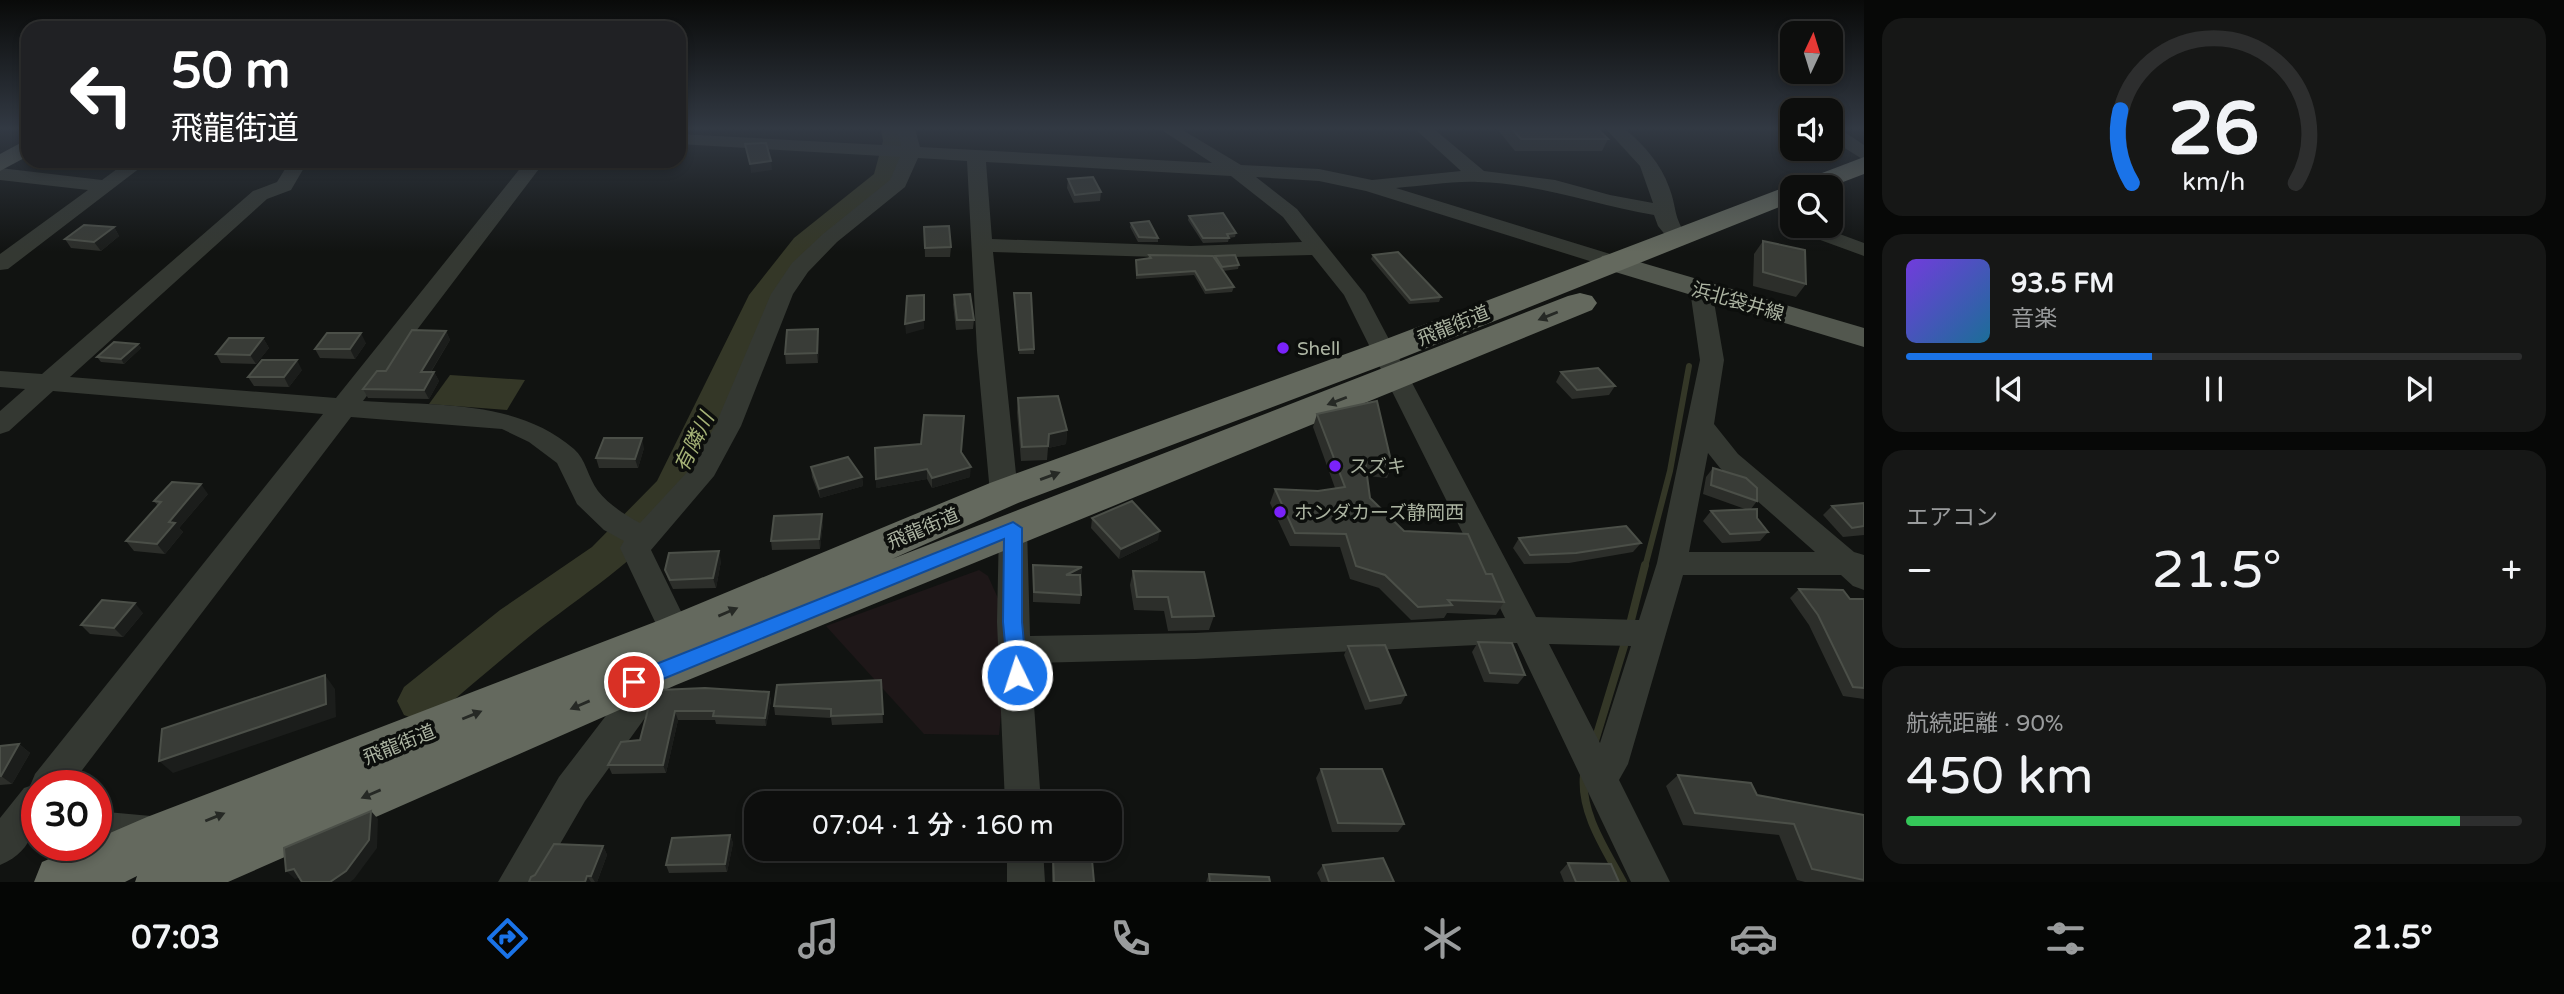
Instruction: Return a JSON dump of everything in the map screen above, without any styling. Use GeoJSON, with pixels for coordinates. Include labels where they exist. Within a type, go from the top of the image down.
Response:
{"type":"FeatureCollection","features":[{"type":"Feature","properties":{"kind":"highway"},"geometry":{"type":"LineString","coordinates":[[1843,192],[1864,183]]}},
{"type":"Feature","properties":{"kind":"highway","name":"飛龍街道"},"geometry":{"type":"LineString","coordinates":[[1632,268],[1670,224],[1780,212]]}},
{"type":"Feature","properties":{"kind":"highway","name":"飛龍街道"},"geometry":{"type":"LineString","coordinates":[[193,877],[667,653],[1008,510],[1392,365],[1632,268],[1780,215]]}},
{"type":"Feature","properties":{"kind":"highway","name":"飛龍街道"},"geometry":{"type":"LineString","coordinates":[[62,882],[166,836],[667,653]]}},
{"type":"Feature","properties":{"kind":"main road","name":"浜北袋井線"},"geometry":{"type":"LineString","coordinates":[[1632,268],[1864,338]]}},
{"type":"Feature","properties":{"kind":"street"},"geometry":{"type":"LineString","coordinates":[[0,264],[128,170]]}},
{"type":"Feature","properties":{"kind":"street"},"geometry":{"type":"LineString","coordinates":[[0,425],[260,195],[284,186],[294,170]]}},
{"type":"Feature","properties":{"kind":"street"},"geometry":{"type":"LineString","coordinates":[[60,770],[529,170]]}},
{"type":"Feature","properties":{"kind":"street"},"geometry":{"type":"LineString","coordinates":[[637,542],[700,476],[728,426],[782,294],[800,268],[830,237],[898,183],[901,170]]}},
{"type":"Feature","properties":{"kind":"street"},"geometry":{"type":"LineString","coordinates":[[977,170],[989,351],[1008,510],[1022,791]]}},
{"type":"Feature","properties":{"kind":"street"},"geometry":{"type":"LineString","coordinates":[[1235,170],[1290,213],[1320,248],[1360,303],[1527,630],[1651,882]]}},
{"type":"Feature","properties":{"kind":"street"},"geometry":{"type":"LineString","coordinates":[[1254,170],[1319,174],[1371,186],[1632,268]]}},
{"type":"Feature","properties":{"kind":"street"},"geometry":{"type":"LineString","coordinates":[[1471,170],[1478,176]]}},
{"type":"Feature","properties":{"kind":"street"},"geometry":{"type":"LineString","coordinates":[[1651,170],[1670,224]]}},
{"type":"Feature","properties":{"kind":"street"},"geometry":{"type":"LineString","coordinates":[[0,174],[106,186]]}},
{"type":"Feature","properties":{"kind":"street"},"geometry":{"type":"LineString","coordinates":[[1371,186],[1384,181],[1478,176],[1555,186],[1608,201],[1670,224]]}},
{"type":"Feature","properties":{"kind":"street"},"geometry":{"type":"LineString","coordinates":[[1843,238],[1864,250]]}},
{"type":"Feature","properties":{"kind":"street"},"geometry":{"type":"LineString","coordinates":[[983,245],[1191,251],[1320,248]]}},
{"type":"Feature","properties":{"kind":"street"},"geometry":{"type":"LineString","coordinates":[[1599,775],[1611,764],[1672,563],[1712,360],[1701,290]]}},
{"type":"Feature","properties":{"kind":"street"},"geometry":{"type":"LineString","coordinates":[[0,379],[507,421],[527,429],[567,457],[587,497],[637,542],[667,653],[572,789],[517,882]]}},
{"type":"Feature","properties":{"kind":"street"},"geometry":{"type":"LineString","coordinates":[[1701,425],[1729,461],[1859,569]]}},
{"type":"Feature","properties":{"kind":"street"},"geometry":{"type":"LineString","coordinates":[[1672,563],[1859,569]]}},
{"type":"Feature","properties":{"kind":"street"},"geometry":{"type":"LineString","coordinates":[[1016,650],[1195,646],[1527,630],[1651,633]]}},
{"type":"Feature","properties":{"kind":"street"},"geometry":{"type":"LineString","coordinates":[[112,831],[166,836]]}},
{"type":"Feature","properties":{"kind":"street"},"geometry":{"type":"LineString","coordinates":[[1025,861],[1026,882]]}},
{"type":"Feature","properties":{"kind":"shaded area"},"geometry":{"type":"Polygon","coordinates":[[[450,375],[525,380],[507,410],[429,404],[450,375]]]}},
{"type":"Feature","properties":{"kind":"shaded area"},"geometry":{"type":"Polygon","coordinates":[[[979,570],[988,576],[1010,625],[999,735],[924,734],[826,626],[979,570]]]}},
{"type":"Feature","properties":{"kind":"building"},"geometry":{"type":"Polygon","coordinates":[[[1093,177],[1101,192],[1075,195],[1068,179],[1093,177]]]}},
{"type":"Feature","properties":{"kind":"building"},"geometry":{"type":"Polygon","coordinates":[[[1223,213],[1236,233],[1227,234],[1229,238],[1203,238],[1189,216],[1223,213]]]}},
{"type":"Feature","properties":{"kind":"building"},"geometry":{"type":"Polygon","coordinates":[[[1149,221],[1158,238],[1139,237],[1131,223],[1149,221]]]}},
{"type":"Feature","properties":{"kind":"building"},"geometry":{"type":"Polygon","coordinates":[[[84,225],[114,227],[94,242],[65,239],[84,225]]]}},
{"type":"Feature","properties":{"kind":"building"},"geometry":{"type":"Polygon","coordinates":[[[949,226],[951,247],[925,248],[924,227],[949,226]]]}},
{"type":"Feature","properties":{"kind":"building"},"geometry":{"type":"Polygon","coordinates":[[[1763,241],[1805,250],[1806,284],[1763,272],[1763,241]]]}},
{"type":"Feature","properties":{"kind":"building"},"geometry":{"type":"Polygon","coordinates":[[[1398,252],[1441,297],[1411,300],[1373,255],[1398,252]]]}},
{"type":"Feature","properties":{"kind":"building"},"geometry":{"type":"Polygon","coordinates":[[[1149,255],[1213,256],[1234,287],[1206,290],[1195,271],[1137,275],[1136,260],[1151,258],[1149,255]]]}},
{"type":"Feature","properties":{"kind":"building"},"geometry":{"type":"Polygon","coordinates":[[[1235,255],[1239,265],[1222,267],[1215,256],[1235,255]]]}},
{"type":"Feature","properties":{"kind":"building"},"geometry":{"type":"Polygon","coordinates":[[[1014,293],[1031,293],[1034,349],[1019,350],[1014,293]]]}},
{"type":"Feature","properties":{"kind":"building"},"geometry":{"type":"Polygon","coordinates":[[[970,294],[974,320],[957,320],[954,295],[970,294]]]}},
{"type":"Feature","properties":{"kind":"building"},"geometry":{"type":"Polygon","coordinates":[[[924,295],[924,320],[905,324],[907,296],[924,295]]]}},
{"type":"Feature","properties":{"kind":"building"},"geometry":{"type":"Polygon","coordinates":[[[818,329],[817,353],[785,354],[787,330],[818,329]]]}},
{"type":"Feature","properties":{"kind":"building"},"geometry":{"type":"Polygon","coordinates":[[[412,330],[446,331],[421,372],[434,372],[424,390],[363,389],[377,371],[386,371],[412,330]]]}},
{"type":"Feature","properties":{"kind":"building"},"geometry":{"type":"Polygon","coordinates":[[[327,333],[361,333],[350,349],[315,349],[327,333]]]}},
{"type":"Feature","properties":{"kind":"building"},"geometry":{"type":"Polygon","coordinates":[[[229,338],[263,338],[250,355],[216,354],[229,338]]]}},
{"type":"Feature","properties":{"kind":"building"},"geometry":{"type":"Polygon","coordinates":[[[114,342],[138,344],[121,359],[97,357],[114,342]]]}},
{"type":"Feature","properties":{"kind":"building"},"geometry":{"type":"Polygon","coordinates":[[[262,360],[297,360],[284,377],[248,377],[262,360]]]}},
{"type":"Feature","properties":{"kind":"building"},"geometry":{"type":"Polygon","coordinates":[[[1598,368],[1615,386],[1577,390],[1561,372],[1598,368]]]}},
{"type":"Feature","properties":{"kind":"building"},"geometry":{"type":"Polygon","coordinates":[[[1058,396],[1067,430],[1049,434],[1048,446],[1022,447],[1018,398],[1058,396]]]}},
{"type":"Feature","properties":{"kind":"building"},"geometry":{"type":"Polygon","coordinates":[[[1377,401],[1392,465],[1365,461],[1370,498],[1404,531],[1468,534],[1486,574],[1492,574],[1504,602],[1448,600],[1452,605],[1418,607],[1385,575],[1356,566],[1346,534],[1295,533],[1275,489],[1318,491],[1345,487],[1317,414],[1377,401]]]}},
{"type":"Feature","properties":{"kind":"building"},"geometry":{"type":"Polygon","coordinates":[[[924,415],[964,416],[961,452],[971,467],[932,478],[927,469],[876,479],[875,448],[921,444],[924,415]]]}},
{"type":"Feature","properties":{"kind":"building"},"geometry":{"type":"Polygon","coordinates":[[[604,438],[642,438],[635,459],[596,458],[604,438]]]}},
{"type":"Feature","properties":{"kind":"building"},"geometry":{"type":"Polygon","coordinates":[[[848,457],[862,477],[819,489],[811,467],[848,457]]]}},
{"type":"Feature","properties":{"kind":"building"},"geometry":{"type":"Polygon","coordinates":[[[1713,468],[1746,478],[1757,488],[1757,501],[1711,485],[1713,468]]]}},
{"type":"Feature","properties":{"kind":"building"},"geometry":{"type":"Polygon","coordinates":[[[172,482],[201,484],[169,522],[175,523],[157,544],[126,541],[161,502],[154,501],[172,482]]]}},
{"type":"Feature","properties":{"kind":"building"},"geometry":{"type":"Polygon","coordinates":[[[1132,501],[1160,531],[1121,549],[1092,518],[1132,501]]]}},
{"type":"Feature","properties":{"kind":"building"},"geometry":{"type":"Polygon","coordinates":[[[1864,503],[1864,526],[1852,528],[1832,506],[1864,503]]]}},
{"type":"Feature","properties":{"kind":"building"},"geometry":{"type":"Polygon","coordinates":[[[1757,509],[1757,518],[1768,532],[1730,534],[1711,511],[1757,509]]]}},
{"type":"Feature","properties":{"kind":"building"},"geometry":{"type":"Polygon","coordinates":[[[822,514],[819,539],[771,541],[774,516],[822,514]]]}},
{"type":"Feature","properties":{"kind":"building"},"geometry":{"type":"Polygon","coordinates":[[[1626,526],[1641,543],[1576,553],[1530,555],[1519,538],[1626,526]]]}},
{"type":"Feature","properties":{"kind":"building"},"geometry":{"type":"Polygon","coordinates":[[[719,551],[713,578],[670,580],[665,570],[669,553],[719,551]]]}},
{"type":"Feature","properties":{"kind":"building"},"geometry":{"type":"Polygon","coordinates":[[[1033,565],[1082,567],[1066,575],[1080,575],[1081,595],[1034,592],[1033,565]]]}},
{"type":"Feature","properties":{"kind":"building"},"geometry":{"type":"Polygon","coordinates":[[[1133,571],[1204,572],[1214,616],[1172,617],[1168,597],[1137,597],[1133,571]]]}},
{"type":"Feature","properties":{"kind":"building"},"geometry":{"type":"Polygon","coordinates":[[[1799,589],[1843,590],[1850,599],[1864,599],[1864,688],[1853,687],[1818,615],[1799,589]]]}},
{"type":"Feature","properties":{"kind":"building"},"geometry":{"type":"Polygon","coordinates":[[[102,600],[135,603],[114,628],[81,625],[102,600]]]}},
{"type":"Feature","properties":{"kind":"building"},"geometry":{"type":"Polygon","coordinates":[[[1478,642],[1512,643],[1525,675],[1490,673],[1478,642]]]}},
{"type":"Feature","properties":{"kind":"building"},"geometry":{"type":"Polygon","coordinates":[[[1385,645],[1406,695],[1370,701],[1348,646],[1385,645]]]}},
{"type":"Feature","properties":{"kind":"building"},"geometry":{"type":"Polygon","coordinates":[[[325,675],[326,704],[159,761],[162,729],[325,675]]]}},
{"type":"Feature","properties":{"kind":"building"},"geometry":{"type":"Polygon","coordinates":[[[881,680],[883,714],[831,716],[831,709],[774,706],[777,685],[881,680]]]}},
{"type":"Feature","properties":{"kind":"building"},"geometry":{"type":"Polygon","coordinates":[[[705,688],[769,692],[765,718],[713,716],[714,711],[675,711],[663,765],[608,765],[621,742],[640,740],[650,702],[659,690],[705,688]]]}},
{"type":"Feature","properties":{"kind":"building"},"geometry":{"type":"Polygon","coordinates":[[[19,744],[1,776],[0,776],[0,746],[19,744]]]}},
{"type":"Feature","properties":{"kind":"building"},"geometry":{"type":"Polygon","coordinates":[[[1321,769],[1382,769],[1404,824],[1338,823],[1321,769]]]}},
{"type":"Feature","properties":{"kind":"building"},"geometry":{"type":"Polygon","coordinates":[[[1678,775],[1751,783],[1757,795],[1864,815],[1864,880],[1812,869],[1794,824],[1695,813],[1678,775]]]}},
{"type":"Feature","properties":{"kind":"building"},"geometry":{"type":"Polygon","coordinates":[[[371,811],[369,840],[346,871],[330,882],[302,882],[294,869],[286,871],[284,848],[371,811]]]}},
{"type":"Feature","properties":{"kind":"building"},"geometry":{"type":"Polygon","coordinates":[[[730,835],[725,864],[666,865],[672,838],[730,835]]]}},
{"type":"Feature","properties":{"kind":"building"},"geometry":{"type":"Polygon","coordinates":[[[554,844],[603,846],[591,876],[587,876],[585,882],[529,882],[554,844]]]}},
{"type":"Feature","properties":{"kind":"building"},"geometry":{"type":"Polygon","coordinates":[[[1383,858],[1394,882],[1329,882],[1323,865],[1383,858]]]}},
{"type":"Feature","properties":{"kind":"building"},"geometry":{"type":"Polygon","coordinates":[[[1053,861],[1092,861],[1094,882],[1054,882],[1053,861]]]}},
{"type":"Feature","properties":{"kind":"building"},"geometry":{"type":"Polygon","coordinates":[[[1568,863],[1611,864],[1619,882],[1576,882],[1568,863]]]}},
{"type":"Feature","properties":{"kind":"building"},"geometry":{"type":"Polygon","coordinates":[[[1209,874],[1269,877],[1270,882],[1210,882],[1209,874]]]}},
{"type":"Feature","properties":{"kind":"waterway","name":"有隣川"},"geometry":{"type":"LineString","coordinates":[[420,701],[515,623],[607,558],[671,491],[689,459],[765,295],[804,244],[872,192],[889,170]]}},
{"type":"Feature","properties":{"kind":"waterway"},"geometry":{"type":"LineString","coordinates":[[1645,567],[1670,471],[1689,366]]}},
{"type":"Feature","properties":{"kind":"waterway"},"geometry":{"type":"LineString","coordinates":[[1630,624],[1645,565]]}},
{"type":"Feature","properties":{"kind":"waterway"},"geometry":{"type":"LineString","coordinates":[[1595,741],[1624,646]]}},
{"type":"Feature","properties":{"kind":"waterway"},"geometry":{"type":"LineString","coordinates":[[1584,775],[1590,817],[1623,882]]}},
{"type":"Feature","properties":{"kind":"place","name":"Shell"},"geometry":{"type":"Point","coordinates":[1283,348]}},
{"type":"Feature","properties":{"kind":"place","name":"スズキ"},"geometry":{"type":"Point","coordinates":[1335,466]}},
{"type":"Feature","properties":{"kind":"place","name":"ホンダカーズ静岡西"},"geometry":{"type":"Point","coordinates":[1280,512]}},
{"type":"Feature","properties":{"kind":"route"},"geometry":{"type":"LineString","coordinates":[[634,682],[1013,528],[1013,622],[1017,675]]}}]}
